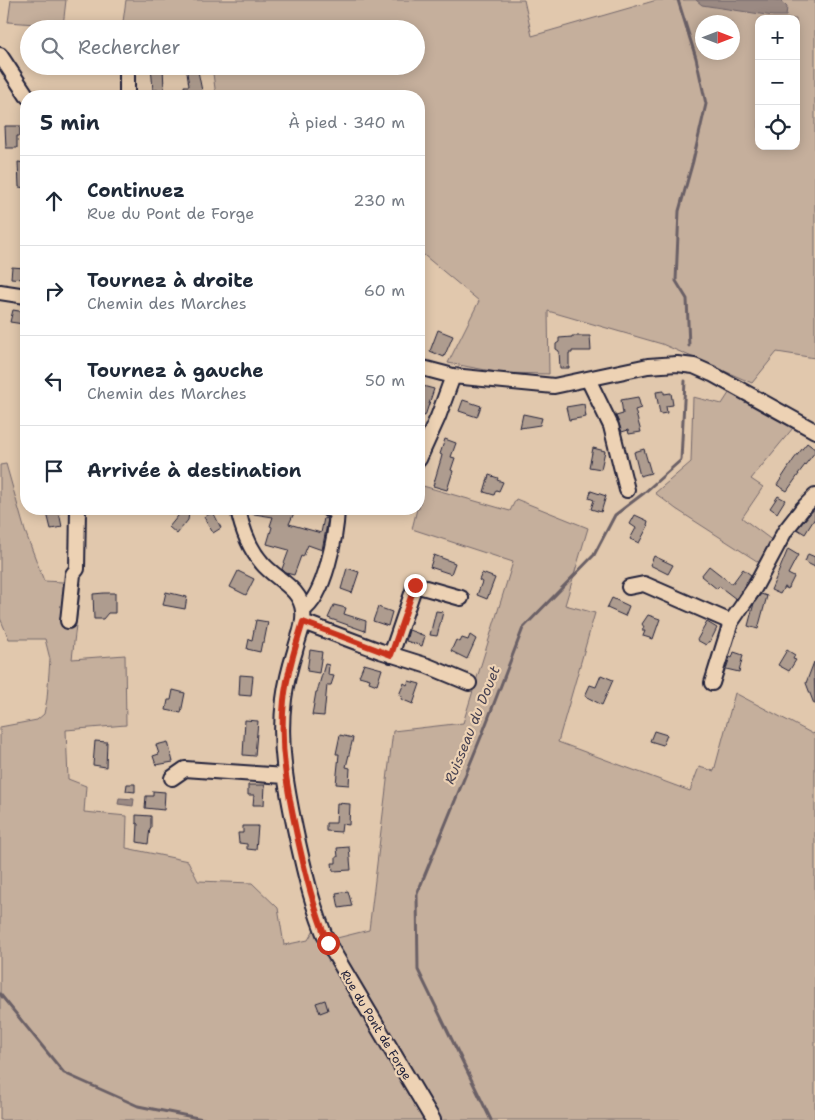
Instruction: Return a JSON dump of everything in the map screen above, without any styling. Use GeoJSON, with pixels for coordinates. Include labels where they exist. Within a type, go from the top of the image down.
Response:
{"type":"FeatureCollection","features":[{"type":"Feature","properties":{"kind":"street"},"geometry":{"type":"LineString","coordinates":[[0,54],[23,90]]}},
{"type":"Feature","properties":{"kind":"street"},"geometry":{"type":"LineString","coordinates":[[127,75],[127,90]]}},
{"type":"Feature","properties":{"kind":"street"},"geometry":{"type":"LineString","coordinates":[[0,292],[20,295]]}},
{"type":"Feature","properties":{"kind":"street"},"geometry":{"type":"LineString","coordinates":[[425,369],[452,376],[554,386],[648,366],[676,364],[694,366],[815,431]]}},
{"type":"Feature","properties":{"kind":"street"},"geometry":{"type":"LineString","coordinates":[[425,446],[438,418],[452,376]]}},
{"type":"Feature","properties":{"kind":"street"},"geometry":{"type":"LineString","coordinates":[[588,379],[611,426],[627,490]]}},
{"type":"Feature","properties":{"kind":"street"},"geometry":{"type":"LineString","coordinates":[[712,683],[731,622],[755,587],[785,531],[815,496]]}},
{"type":"Feature","properties":{"kind":"street"},"geometry":{"type":"LineString","coordinates":[[68,621],[73,574],[77,569],[78,515]]}},
{"type":"Feature","properties":{"kind":"street"},"geometry":{"type":"LineString","coordinates":[[239,515],[242,529],[250,546],[262,564],[300,599],[303,616]]}},
{"type":"Feature","properties":{"kind":"street"},"geometry":{"type":"LineString","coordinates":[[303,616],[311,605],[324,578],[336,527],[335,515]]}},
{"type":"Feature","properties":{"kind":"street"},"geometry":{"type":"LineString","coordinates":[[629,587],[644,584],[731,622]]}},
{"type":"Feature","properties":{"kind":"street"},"geometry":{"type":"LineString","coordinates":[[391,655],[415,585],[461,598]]}},
{"type":"Feature","properties":{"kind":"street"},"geometry":{"type":"LineString","coordinates":[[303,616],[391,655],[428,666],[469,683]]}},
{"type":"Feature","properties":{"kind":"street","name":"Rue du Pont de Forge"},"geometry":{"type":"LineString","coordinates":[[303,616],[289,672],[284,700],[282,730],[285,776],[306,879],[317,917],[328,943],[433,1120]]}},
{"type":"Feature","properties":{"kind":"street"},"geometry":{"type":"LineString","coordinates":[[172,778],[184,769],[285,776]]}},
{"type":"Feature","properties":{"kind":"shaded area"},"geometry":{"type":"Polygon","coordinates":[[[11,0],[66,0],[64,20],[20,20],[20,23],[8,22],[11,0]]]}},
{"type":"Feature","properties":{"kind":"shaded area"},"geometry":{"type":"Polygon","coordinates":[[[126,0],[524,0],[532,36],[657,0],[815,0],[815,358],[777,352],[752,383],[662,344],[548,311],[549,374],[502,373],[448,363],[479,301],[425,256],[425,90],[215,90],[213,75],[425,75],[425,20],[123,20],[126,0]]]}},
{"type":"Feature","properties":{"kind":"shaded area"},"geometry":{"type":"Polygon","coordinates":[[[696,0],[774,0],[781,1],[787,7],[786,15],[767,15],[702,5],[696,0]]]}},
{"type":"Feature","properties":{"kind":"shaded area"},"geometry":{"type":"Polygon","coordinates":[[[731,390],[793,428],[751,479],[763,487],[742,518],[773,541],[760,563],[676,509],[655,493],[691,462],[693,397],[722,404],[731,390]]]}},
{"type":"Feature","properties":{"kind":"shaded area"},"geometry":{"type":"Polygon","coordinates":[[[6,464],[25,531],[44,581],[81,583],[72,659],[125,655],[126,725],[66,730],[68,779],[86,786],[84,812],[127,816],[126,848],[188,861],[198,881],[252,883],[278,908],[284,945],[308,940],[316,926],[327,923],[337,938],[369,930],[393,731],[463,723],[513,562],[412,529],[416,515],[425,515],[425,487],[510,511],[516,499],[588,528],[565,605],[595,613],[558,742],[690,791],[699,767],[714,771],[735,693],[813,734],[815,732],[815,1120],[0,1120],[0,727],[37,720],[44,714],[50,659],[45,639],[9,639],[0,618],[0,465],[6,464]]]}},
{"type":"Feature","properties":{"kind":"shaded area"},"geometry":{"type":"Polygon","coordinates":[[[119,798],[134,799],[133,806],[118,804],[119,798]]]}},
{"type":"Feature","properties":{"kind":"building"},"geometry":{"type":"Polygon","coordinates":[[[152,75],[163,75],[164,90],[153,90],[152,75]]]}},
{"type":"Feature","properties":{"kind":"building"},"geometry":{"type":"Polygon","coordinates":[[[187,75],[199,75],[202,90],[184,90],[184,86],[189,86],[187,75]]]}},
{"type":"Feature","properties":{"kind":"building"},"geometry":{"type":"Polygon","coordinates":[[[5,126],[20,126],[20,136],[17,136],[17,148],[6,148],[5,126]]]}},
{"type":"Feature","properties":{"kind":"building"},"geometry":{"type":"Polygon","coordinates":[[[18,162],[20,162],[19,187],[18,162]]]}},
{"type":"Feature","properties":{"kind":"building"},"geometry":{"type":"Polygon","coordinates":[[[12,267],[20,268],[20,279],[11,278],[12,267]]]}},
{"type":"Feature","properties":{"kind":"building"},"geometry":{"type":"Polygon","coordinates":[[[13,310],[20,311],[20,324],[10,322],[13,310]]]}},
{"type":"Feature","properties":{"kind":"building"},"geometry":{"type":"Polygon","coordinates":[[[438,330],[453,336],[444,357],[430,351],[438,330]]]}},
{"type":"Feature","properties":{"kind":"building"},"geometry":{"type":"Polygon","coordinates":[[[590,336],[591,351],[572,351],[572,353],[569,353],[569,368],[560,368],[559,351],[556,349],[556,344],[559,342],[559,338],[590,336]]]}},
{"type":"Feature","properties":{"kind":"building"},"geometry":{"type":"Polygon","coordinates":[[[425,387],[434,389],[425,416],[425,387]]]}},
{"type":"Feature","properties":{"kind":"building"},"geometry":{"type":"Polygon","coordinates":[[[664,391],[664,394],[671,393],[673,405],[666,406],[667,413],[660,414],[656,392],[664,391]]]}},
{"type":"Feature","properties":{"kind":"building"},"geometry":{"type":"Polygon","coordinates":[[[638,397],[641,408],[635,410],[641,432],[629,434],[628,430],[622,432],[616,416],[623,414],[621,400],[638,397]]]}},
{"type":"Feature","properties":{"kind":"building"},"geometry":{"type":"Polygon","coordinates":[[[463,400],[481,406],[477,417],[459,411],[463,400]]]}},
{"type":"Feature","properties":{"kind":"building"},"geometry":{"type":"Polygon","coordinates":[[[584,404],[586,417],[569,420],[566,407],[584,404]]]}},
{"type":"Feature","properties":{"kind":"building"},"geometry":{"type":"Polygon","coordinates":[[[523,414],[542,418],[540,425],[520,428],[523,414]]]}},
{"type":"Feature","properties":{"kind":"building"},"geometry":{"type":"Polygon","coordinates":[[[445,439],[456,443],[451,457],[455,458],[451,470],[453,471],[447,490],[433,486],[445,439]]]}},
{"type":"Feature","properties":{"kind":"building"},"geometry":{"type":"Polygon","coordinates":[[[807,443],[815,449],[815,452],[787,491],[777,485],[807,443]]]}},
{"type":"Feature","properties":{"kind":"building"},"geometry":{"type":"Polygon","coordinates":[[[593,448],[605,451],[601,469],[589,467],[593,448]]]}},
{"type":"Feature","properties":{"kind":"building"},"geometry":{"type":"Polygon","coordinates":[[[644,449],[651,473],[640,476],[634,452],[644,449]]]}},
{"type":"Feature","properties":{"kind":"building"},"geometry":{"type":"Polygon","coordinates":[[[489,475],[503,482],[499,491],[496,490],[494,495],[484,492],[489,475]]]}},
{"type":"Feature","properties":{"kind":"building"},"geometry":{"type":"Polygon","coordinates":[[[591,491],[606,496],[601,512],[591,509],[594,500],[589,498],[591,491]]]}},
{"type":"Feature","properties":{"kind":"building"},"geometry":{"type":"Polygon","coordinates":[[[778,496],[785,500],[777,513],[770,508],[778,496]]]}},
{"type":"Feature","properties":{"kind":"building"},"geometry":{"type":"Polygon","coordinates":[[[815,508],[815,518],[805,534],[797,529],[815,508]]]}},
{"type":"Feature","properties":{"kind":"building"},"geometry":{"type":"Polygon","coordinates":[[[48,515],[60,515],[62,527],[51,529],[48,515]]]}},
{"type":"Feature","properties":{"kind":"building"},"geometry":{"type":"Polygon","coordinates":[[[189,515],[188,520],[177,534],[169,527],[178,516],[189,515]]]}},
{"type":"Feature","properties":{"kind":"building"},"geometry":{"type":"Polygon","coordinates":[[[214,515],[221,528],[213,533],[204,517],[214,515]]]}},
{"type":"Feature","properties":{"kind":"building"},"geometry":{"type":"Polygon","coordinates":[[[260,515],[293,515],[289,524],[321,533],[324,518],[328,519],[322,550],[308,545],[303,557],[301,556],[294,575],[286,573],[282,569],[289,550],[267,544],[273,517],[260,515]]]}},
{"type":"Feature","properties":{"kind":"building"},"geometry":{"type":"Polygon","coordinates":[[[635,515],[648,521],[648,526],[639,543],[630,539],[636,528],[630,524],[635,515]]]}},
{"type":"Feature","properties":{"kind":"building"},"geometry":{"type":"Polygon","coordinates":[[[788,549],[798,555],[788,574],[794,577],[788,589],[784,587],[780,594],[771,590],[788,549]]]}},
{"type":"Feature","properties":{"kind":"building"},"geometry":{"type":"Polygon","coordinates":[[[808,554],[815,557],[815,567],[805,562],[808,554]]]}},
{"type":"Feature","properties":{"kind":"building"},"geometry":{"type":"Polygon","coordinates":[[[434,555],[455,563],[451,574],[430,567],[434,555]]]}},
{"type":"Feature","properties":{"kind":"building"},"geometry":{"type":"Polygon","coordinates":[[[654,556],[673,565],[668,574],[650,565],[654,556]]]}},
{"type":"Feature","properties":{"kind":"building"},"geometry":{"type":"Polygon","coordinates":[[[709,566],[732,584],[743,569],[751,575],[736,599],[719,586],[717,589],[701,576],[709,566]]]}},
{"type":"Feature","properties":{"kind":"building"},"geometry":{"type":"Polygon","coordinates":[[[347,568],[359,572],[352,593],[341,589],[347,568]]]}},
{"type":"Feature","properties":{"kind":"building"},"geometry":{"type":"Polygon","coordinates":[[[238,571],[254,579],[246,595],[230,587],[238,571]]]}},
{"type":"Feature","properties":{"kind":"building"},"geometry":{"type":"Polygon","coordinates":[[[482,573],[495,578],[487,599],[477,595],[482,582],[479,580],[482,573]]]}},
{"type":"Feature","properties":{"kind":"building"},"geometry":{"type":"Polygon","coordinates":[[[166,592],[187,597],[185,609],[163,605],[166,592]]]}},
{"type":"Feature","properties":{"kind":"building"},"geometry":{"type":"Polygon","coordinates":[[[115,593],[115,613],[108,613],[103,619],[94,619],[93,594],[115,593]]]}},
{"type":"Feature","properties":{"kind":"building"},"geometry":{"type":"Polygon","coordinates":[[[761,594],[767,596],[758,629],[748,626],[754,603],[761,594]]]}},
{"type":"Feature","properties":{"kind":"building"},"geometry":{"type":"Polygon","coordinates":[[[612,598],[629,606],[625,616],[607,608],[612,598]]]}},
{"type":"Feature","properties":{"kind":"building"},"geometry":{"type":"Polygon","coordinates":[[[334,605],[346,608],[344,614],[366,621],[365,631],[328,618],[334,605]]]}},
{"type":"Feature","properties":{"kind":"building"},"geometry":{"type":"Polygon","coordinates":[[[378,607],[392,612],[388,626],[373,621],[378,607]]]}},
{"type":"Feature","properties":{"kind":"building"},"geometry":{"type":"Polygon","coordinates":[[[436,611],[443,612],[437,636],[430,635],[436,611]]]}},
{"type":"Feature","properties":{"kind":"building"},"geometry":{"type":"Polygon","coordinates":[[[648,615],[660,619],[653,639],[643,636],[645,631],[642,631],[644,627],[642,624],[648,615]]]}},
{"type":"Feature","properties":{"kind":"building"},"geometry":{"type":"Polygon","coordinates":[[[256,620],[268,622],[260,652],[247,649],[249,639],[252,640],[256,620]]]}},
{"type":"Feature","properties":{"kind":"building"},"geometry":{"type":"Polygon","coordinates":[[[707,622],[717,628],[710,642],[706,645],[697,640],[707,622]]]}},
{"type":"Feature","properties":{"kind":"building"},"geometry":{"type":"Polygon","coordinates":[[[409,630],[425,636],[422,646],[406,641],[409,630]]]}},
{"type":"Feature","properties":{"kind":"building"},"geometry":{"type":"Polygon","coordinates":[[[470,635],[476,639],[467,659],[451,651],[456,640],[460,642],[462,638],[468,640],[470,635]]]}},
{"type":"Feature","properties":{"kind":"building"},"geometry":{"type":"Polygon","coordinates":[[[310,650],[322,652],[319,673],[307,671],[310,650]]]}},
{"type":"Feature","properties":{"kind":"building"},"geometry":{"type":"Polygon","coordinates":[[[787,650],[795,655],[793,659],[796,660],[789,671],[778,665],[787,650]]]}},
{"type":"Feature","properties":{"kind":"building"},"geometry":{"type":"Polygon","coordinates":[[[734,652],[743,655],[739,672],[726,669],[734,652]]]}},
{"type":"Feature","properties":{"kind":"building"},"geometry":{"type":"Polygon","coordinates":[[[814,662],[815,704],[806,683],[814,662]]]}},
{"type":"Feature","properties":{"kind":"building"},"geometry":{"type":"Polygon","coordinates":[[[325,664],[329,665],[328,675],[334,676],[331,685],[327,685],[324,716],[312,715],[316,692],[325,664]]]}},
{"type":"Feature","properties":{"kind":"building"},"geometry":{"type":"Polygon","coordinates":[[[364,664],[382,669],[377,685],[369,682],[370,679],[359,676],[364,664]]]}},
{"type":"Feature","properties":{"kind":"building"},"geometry":{"type":"Polygon","coordinates":[[[240,675],[253,676],[251,696],[239,695],[240,675]]]}},
{"type":"Feature","properties":{"kind":"building"},"geometry":{"type":"Polygon","coordinates":[[[601,675],[613,680],[602,705],[585,696],[590,685],[596,687],[601,675]]]}},
{"type":"Feature","properties":{"kind":"building"},"geometry":{"type":"Polygon","coordinates":[[[409,681],[420,684],[413,704],[401,699],[402,696],[399,695],[404,683],[407,685],[409,681]]]}},
{"type":"Feature","properties":{"kind":"building"},"geometry":{"type":"Polygon","coordinates":[[[173,690],[185,693],[181,713],[166,710],[173,690]]]}},
{"type":"Feature","properties":{"kind":"building"},"geometry":{"type":"Polygon","coordinates":[[[245,720],[258,721],[255,756],[243,755],[245,720]]]}},
{"type":"Feature","properties":{"kind":"building"},"geometry":{"type":"Polygon","coordinates":[[[654,731],[667,735],[663,745],[650,741],[654,731]]]}},
{"type":"Feature","properties":{"kind":"building"},"geometry":{"type":"Polygon","coordinates":[[[340,735],[353,738],[346,767],[350,768],[349,785],[336,784],[339,754],[336,754],[340,735]]]}},
{"type":"Feature","properties":{"kind":"building"},"geometry":{"type":"Polygon","coordinates":[[[95,741],[107,742],[106,767],[93,765],[95,741]]]}},
{"type":"Feature","properties":{"kind":"building"},"geometry":{"type":"Polygon","coordinates":[[[168,742],[173,762],[156,765],[153,756],[159,754],[156,745],[168,742]]]}},
{"type":"Feature","properties":{"kind":"building"},"geometry":{"type":"Polygon","coordinates":[[[127,784],[135,784],[135,792],[126,791],[127,784]]]}},
{"type":"Feature","properties":{"kind":"building"},"geometry":{"type":"Polygon","coordinates":[[[248,785],[265,785],[264,805],[253,805],[254,795],[248,795],[248,785]]]}},
{"type":"Feature","properties":{"kind":"building"},"geometry":{"type":"Polygon","coordinates":[[[153,791],[165,792],[164,810],[145,808],[146,796],[153,796],[153,791]]]}},
{"type":"Feature","properties":{"kind":"building"},"geometry":{"type":"Polygon","coordinates":[[[337,803],[350,804],[349,825],[342,824],[341,832],[326,831],[326,823],[336,823],[337,803]]]}},
{"type":"Feature","properties":{"kind":"building"},"geometry":{"type":"Polygon","coordinates":[[[136,815],[151,816],[148,844],[137,842],[138,824],[136,823],[136,815]]]}},
{"type":"Feature","properties":{"kind":"building"},"geometry":{"type":"Polygon","coordinates":[[[243,826],[258,826],[256,850],[247,849],[247,844],[239,843],[238,833],[243,833],[243,826]]]}},
{"type":"Feature","properties":{"kind":"building"},"geometry":{"type":"Polygon","coordinates":[[[349,847],[351,870],[333,871],[332,863],[336,863],[336,857],[338,857],[337,848],[349,847]]]}},
{"type":"Feature","properties":{"kind":"building"},"geometry":{"type":"Polygon","coordinates":[[[348,891],[352,906],[339,908],[336,893],[348,891]]]}},
{"type":"Feature","properties":{"kind":"building"},"geometry":{"type":"Polygon","coordinates":[[[325,1000],[328,1010],[320,1013],[316,1003],[325,1000]]]}},
{"type":"Feature","properties":{"kind":"waterway","name":"Ruisseau du Douet"},"geometry":{"type":"LineString","coordinates":[[678,0],[696,58],[706,104],[679,211],[676,281],[687,299],[689,346]]}},
{"type":"Feature","properties":{"kind":"waterway","name":"Ruisseau du Douet"},"geometry":{"type":"LineString","coordinates":[[491,1120],[418,970],[417,894],[523,628],[594,555],[615,515],[644,493],[681,460],[685,381]]}},
{"type":"Feature","properties":{"kind":"waterway"},"geometry":{"type":"LineString","coordinates":[[0,994],[64,1073],[138,1106],[208,1120]]}},
{"type":"Feature","properties":{"kind":"route"},"geometry":{"type":"LineString","coordinates":[[328,943],[317,917],[306,879],[285,776],[282,730],[284,700],[289,672],[303,622],[391,655],[415,585]]}}]}
